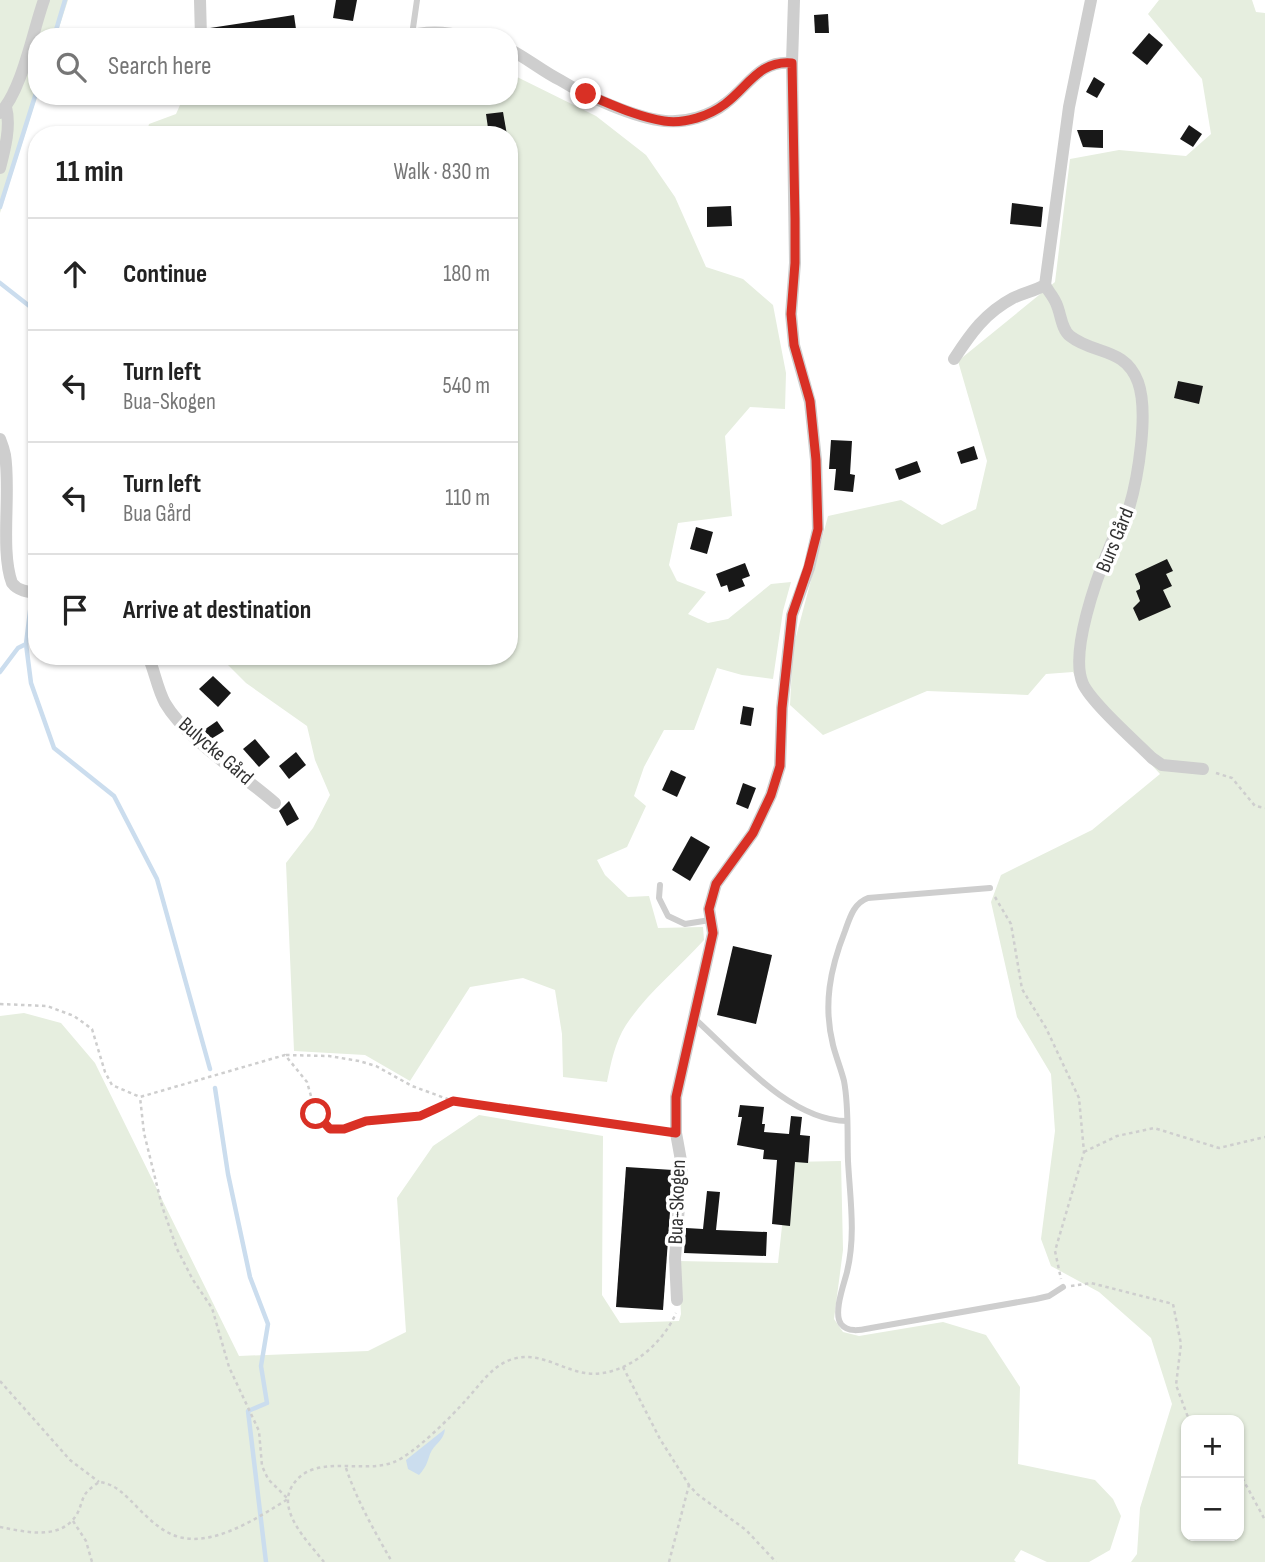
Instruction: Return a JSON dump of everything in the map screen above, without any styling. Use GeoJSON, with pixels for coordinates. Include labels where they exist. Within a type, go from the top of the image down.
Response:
{"type":"FeatureCollection","features":[{"type":"Feature","properties":{"kind":"street"},"geometry":{"type":"LineString","coordinates":[[35,28],[44,0]]}},
{"type":"Feature","properties":{"kind":"street"},"geometry":{"type":"LineString","coordinates":[[200,0],[201,28]]}},
{"type":"Feature","properties":{"kind":"street","name":"Bua-Skogen"},"geometry":{"type":"LineString","coordinates":[[677,1300],[675,1258],[682,1166],[676,1133],[676,1097],[713,933],[709,909],[716,884],[753,833],[771,795],[780,766],[782,708],[792,615],[818,529],[816,460],[810,401],[794,345],[791,314],[795,230],[792,63],[794,0]]}},
{"type":"Feature","properties":{"kind":"street"},"geometry":{"type":"LineString","coordinates":[[954,359],[973,330],[987,317],[1013,298],[1045,285],[1069,107],[1091,0]]}},
{"type":"Feature","properties":{"kind":"street"},"geometry":{"type":"LineString","coordinates":[[0,168],[6,148],[8,114],[3,110],[28,51]]}},
{"type":"Feature","properties":{"kind":"street"},"geometry":{"type":"LineString","coordinates":[[518,54],[586,94],[664,121],[684,121],[706,115],[726,103],[760,69],[780,62],[792,63]]}},
{"type":"Feature","properties":{"kind":"street","name":"Burs Gård"},"geometry":{"type":"LineString","coordinates":[[1045,285],[1069,336],[1112,353],[1127,364],[1137,380],[1142,399],[1142,432],[1128,511],[1110,544],[1082,634],[1079,671],[1084,687],[1161,765],[1203,769]]}},
{"type":"Feature","properties":{"kind":"street"},"geometry":{"type":"LineString","coordinates":[[0,439],[5,455],[1,536],[6,568],[12,583],[17,588],[28,591]]}},
{"type":"Feature","properties":{"kind":"street","name":"Bulycke Gård"},"geometry":{"type":"LineString","coordinates":[[151,665],[162,697],[174,715],[275,803]]}},
{"type":"Feature","properties":{"kind":"lane"},"geometry":{"type":"LineString","coordinates":[[411,28],[417,0]]}},
{"type":"Feature","properties":{"kind":"lane"},"geometry":{"type":"LineString","coordinates":[[660,885],[662,906],[672,919],[685,924],[710,920]]}},
{"type":"Feature","properties":{"kind":"lane"},"geometry":{"type":"LineString","coordinates":[[990,888],[868,898],[856,905],[836,958],[827,1007],[833,1046],[844,1081],[852,1236],[838,1313],[841,1324],[850,1329],[871,1328],[1036,1299],[1049,1296],[1063,1287]]}},
{"type":"Feature","properties":{"kind":"lane"},"geometry":{"type":"LineString","coordinates":[[692,1017],[766,1084],[824,1120],[846,1121]]}},
{"type":"Feature","properties":{"kind":"path"},"geometry":{"type":"LineString","coordinates":[[1203,769],[1232,778],[1255,806],[1265,808]]}},
{"type":"Feature","properties":{"kind":"path"},"geometry":{"type":"LineString","coordinates":[[990,888],[1011,924],[1022,989],[1046,1028],[1079,1098],[1084,1152],[1055,1251],[1063,1287],[1091,1283],[1173,1304],[1181,1344],[1176,1385],[1187,1415]]}},
{"type":"Feature","properties":{"kind":"path"},"geometry":{"type":"LineString","coordinates":[[0,1004],[47,1006],[74,1016],[92,1029],[105,1072],[112,1085],[140,1097],[285,1055],[329,1056],[376,1066],[412,1086],[453,1101],[676,1133]]}},
{"type":"Feature","properties":{"kind":"path"},"geometry":{"type":"LineString","coordinates":[[285,1055],[307,1082],[316,1114],[330,1129],[344,1129],[366,1121],[420,1116],[453,1101]]}},
{"type":"Feature","properties":{"kind":"path"},"geometry":{"type":"LineString","coordinates":[[140,1097],[144,1133],[162,1206],[177,1249],[192,1280],[212,1308],[229,1367],[259,1431],[262,1466],[268,1479],[288,1499]]}},
{"type":"Feature","properties":{"kind":"path"},"geometry":{"type":"LineString","coordinates":[[1084,1152],[1117,1136],[1154,1128],[1219,1148],[1265,1137]]}},
{"type":"Feature","properties":{"kind":"path"},"geometry":{"type":"LineString","coordinates":[[324,1562],[293,1520],[288,1499],[291,1488],[307,1472],[319,1467],[373,1467],[394,1462],[406,1455],[461,1406],[500,1364],[515,1358],[537,1357],[586,1373],[601,1373],[623,1367],[638,1358],[660,1338],[673,1320],[677,1300]]}},
{"type":"Feature","properties":{"kind":"path"},"geometry":{"type":"LineString","coordinates":[[623,1367],[660,1439],[689,1485],[697,1494],[746,1530],[776,1562]]}},
{"type":"Feature","properties":{"kind":"path"},"geometry":{"type":"LineString","coordinates":[[0,1381],[70,1460],[99,1482],[112,1483],[169,1534],[187,1538],[217,1535],[244,1526],[288,1499]]}},
{"type":"Feature","properties":{"kind":"path"},"geometry":{"type":"LineString","coordinates":[[346,1467],[355,1497],[367,1513],[392,1562]]}},
{"type":"Feature","properties":{"kind":"path"},"geometry":{"type":"LineString","coordinates":[[1242,1478],[1265,1520]]}},
{"type":"Feature","properties":{"kind":"path"},"geometry":{"type":"LineString","coordinates":[[0,1527],[24,1532],[57,1532],[73,1521],[85,1493],[99,1482]]}},
{"type":"Feature","properties":{"kind":"path"},"geometry":{"type":"LineString","coordinates":[[670,1562],[689,1485]]}},
{"type":"Feature","properties":{"kind":"path"},"geometry":{"type":"LineString","coordinates":[[73,1521],[86,1541],[92,1562]]}},
{"type":"Feature","properties":{"kind":"green space"},"geometry":{"type":"Polygon","coordinates":[[[0,0],[68,0],[59,28],[28,28],[28,105],[34,105],[0,213],[0,0]]]}},
{"type":"Feature","properties":{"kind":"green space"},"geometry":{"type":"Polygon","coordinates":[[[1159,0],[1252,0],[1256,12],[1265,13],[1265,1562],[1131,1562],[1137,1554],[1140,1508],[1172,1404],[1151,1338],[1099,1292],[1051,1266],[1041,1239],[1055,1131],[1051,1074],[1017,1017],[991,902],[1001,875],[1092,830],[1160,774],[1080,687],[1073,672],[1046,674],[1028,695],[927,691],[823,735],[790,705],[793,648],[828,516],[901,500],[942,525],[976,509],[987,461],[958,361],[1055,282],[1070,159],[1119,150],[1186,156],[1211,134],[1202,79],[1148,14],[1159,0]]]}},
{"type":"Feature","properties":{"kind":"green space"},"geometry":{"type":"Polygon","coordinates":[[[518,77],[596,116],[646,155],[675,197],[706,267],[743,279],[773,305],[786,373],[785,409],[750,407],[725,436],[732,516],[678,523],[669,565],[677,581],[706,592],[688,614],[708,623],[728,619],[771,584],[791,582],[783,611],[773,679],[717,668],[694,730],[664,730],[644,767],[634,796],[646,806],[627,847],[597,860],[605,875],[628,897],[649,896],[658,928],[703,927],[704,940],[634,1013],[616,1045],[607,1082],[563,1077],[562,1034],[555,990],[523,978],[470,987],[410,1081],[365,1055],[294,1051],[286,863],[313,828],[330,795],[315,760],[307,726],[246,683],[228,665],[518,665],[518,126],[148,126],[176,114],[180,105],[518,105],[518,77]]]}},
{"type":"Feature","properties":{"kind":"green space"},"geometry":{"type":"Polygon","coordinates":[[[24,1013],[61,1023],[95,1063],[239,1356],[368,1351],[406,1332],[397,1198],[433,1146],[479,1115],[603,1136],[602,1295],[620,1323],[679,1321],[681,1314],[678,1261],[778,1263],[789,1162],[841,1161],[843,1250],[834,1319],[843,1332],[859,1336],[943,1322],[986,1335],[1020,1387],[1018,1464],[1095,1480],[1113,1499],[1121,1516],[1110,1550],[1089,1562],[1047,1562],[1021,1550],[1014,1560],[1016,1562],[0,1562],[0,1016],[24,1013]]]}},
{"type":"Feature","properties":{"kind":"water"},"geometry":{"type":"Polygon","coordinates":[[[445,1429],[443,1437],[419,1475],[408,1469],[406,1460],[445,1429]]]}},
{"type":"Feature","properties":{"kind":"building"},"geometry":{"type":"Polygon","coordinates":[[[336,0],[357,0],[353,21],[333,18],[336,0]]]}},
{"type":"Feature","properties":{"kind":"building"},"geometry":{"type":"Polygon","coordinates":[[[828,14],[829,33],[815,33],[814,15],[828,14]]]}},
{"type":"Feature","properties":{"kind":"building"},"geometry":{"type":"Polygon","coordinates":[[[294,15],[296,28],[210,28],[294,15]]]}},
{"type":"Feature","properties":{"kind":"building"},"geometry":{"type":"Polygon","coordinates":[[[1149,33],[1163,45],[1147,65],[1132,53],[1149,33]]]}},
{"type":"Feature","properties":{"kind":"building"},"geometry":{"type":"Polygon","coordinates":[[[1094,77],[1105,84],[1097,98],[1086,92],[1094,77]]]}},
{"type":"Feature","properties":{"kind":"building"},"geometry":{"type":"Polygon","coordinates":[[[503,112],[505,126],[488,126],[486,114],[503,112]]]}},
{"type":"Feature","properties":{"kind":"building"},"geometry":{"type":"Polygon","coordinates":[[[1189,125],[1202,134],[1193,147],[1180,139],[1189,125]]]}},
{"type":"Feature","properties":{"kind":"building"},"geometry":{"type":"Polygon","coordinates":[[[1077,130],[1103,130],[1103,148],[1083,147],[1077,130]]]}},
{"type":"Feature","properties":{"kind":"building"},"geometry":{"type":"Polygon","coordinates":[[[1012,203],[1043,207],[1041,227],[1010,224],[1012,203]]]}},
{"type":"Feature","properties":{"kind":"building"},"geometry":{"type":"Polygon","coordinates":[[[731,206],[732,226],[707,227],[707,207],[731,206]]]}},
{"type":"Feature","properties":{"kind":"building"},"geometry":{"type":"Polygon","coordinates":[[[1178,381],[1203,386],[1199,404],[1174,398],[1178,381]]]}},
{"type":"Feature","properties":{"kind":"building"},"geometry":{"type":"Polygon","coordinates":[[[831,440],[852,441],[850,474],[855,475],[853,492],[834,490],[836,469],[829,469],[831,440]]]}},
{"type":"Feature","properties":{"kind":"building"},"geometry":{"type":"Polygon","coordinates":[[[974,446],[978,459],[961,464],[957,452],[974,446]]]}},
{"type":"Feature","properties":{"kind":"building"},"geometry":{"type":"Polygon","coordinates":[[[917,461],[921,472],[899,480],[895,469],[917,461]]]}},
{"type":"Feature","properties":{"kind":"building"},"geometry":{"type":"Polygon","coordinates":[[[696,527],[713,532],[707,554],[690,549],[696,527]]]}},
{"type":"Feature","properties":{"kind":"building"},"geometry":{"type":"Polygon","coordinates":[[[1167,559],[1173,571],[1166,574],[1172,586],[1163,590],[1171,607],[1139,621],[1133,608],[1140,601],[1136,591],[1140,586],[1135,574],[1167,559]]]}},
{"type":"Feature","properties":{"kind":"building"},"geometry":{"type":"Polygon","coordinates":[[[745,563],[750,576],[742,579],[745,586],[729,592],[727,585],[721,587],[716,574],[745,563]]]}},
{"type":"Feature","properties":{"kind":"building"},"geometry":{"type":"Polygon","coordinates":[[[213,676],[231,693],[218,707],[199,689],[213,676]]]}},
{"type":"Feature","properties":{"kind":"building"},"geometry":{"type":"Polygon","coordinates":[[[743,706],[754,708],[751,726],[740,724],[743,706]]]}},
{"type":"Feature","properties":{"kind":"building"},"geometry":{"type":"Polygon","coordinates":[[[217,721],[224,731],[211,739],[204,730],[217,721]]]}},
{"type":"Feature","properties":{"kind":"building"},"geometry":{"type":"Polygon","coordinates":[[[255,739],[270,757],[259,767],[243,749],[255,739]]]}},
{"type":"Feature","properties":{"kind":"building"},"geometry":{"type":"Polygon","coordinates":[[[296,752],[306,765],[289,779],[279,766],[296,752]]]}},
{"type":"Feature","properties":{"kind":"building"},"geometry":{"type":"Polygon","coordinates":[[[671,770],[686,777],[677,797],[662,790],[671,770]]]}},
{"type":"Feature","properties":{"kind":"building"},"geometry":{"type":"Polygon","coordinates":[[[743,783],[756,788],[748,809],[736,804],[743,783]]]}},
{"type":"Feature","properties":{"kind":"building"},"geometry":{"type":"Polygon","coordinates":[[[289,801],[299,819],[287,826],[279,811],[289,801]]]}},
{"type":"Feature","properties":{"kind":"building"},"geometry":{"type":"Polygon","coordinates":[[[691,836],[710,847],[690,881],[672,870],[691,836]]]}},
{"type":"Feature","properties":{"kind":"building"},"geometry":{"type":"Polygon","coordinates":[[[733,946],[772,955],[756,1024],[717,1015],[733,946]]]}},
{"type":"Feature","properties":{"kind":"building"},"geometry":{"type":"Polygon","coordinates":[[[740,1105],[764,1107],[764,1132],[789,1134],[791,1116],[802,1117],[800,1135],[810,1136],[808,1163],[795,1162],[790,1226],[772,1224],[777,1160],[763,1159],[764,1150],[737,1145],[742,1117],[738,1117],[740,1105]]]}},
{"type":"Feature","properties":{"kind":"building"},"geometry":{"type":"Polygon","coordinates":[[[626,1167],[673,1170],[663,1310],[616,1307],[626,1167]]]}},
{"type":"Feature","properties":{"kind":"building"},"geometry":{"type":"Polygon","coordinates":[[[707,1191],[720,1192],[716,1230],[767,1232],[766,1256],[684,1253],[686,1228],[703,1229],[707,1191]]]}},
{"type":"Feature","properties":{"kind":"waterway"},"geometry":{"type":"LineString","coordinates":[[57,28],[65,0]]}},
{"type":"Feature","properties":{"kind":"waterway"},"geometry":{"type":"LineString","coordinates":[[0,207],[32,105]]}},
{"type":"Feature","properties":{"kind":"waterway"},"geometry":{"type":"LineString","coordinates":[[0,283],[28,305]]}},
{"type":"Feature","properties":{"kind":"waterway"},"geometry":{"type":"LineString","coordinates":[[0,672],[18,648],[26,644],[28,628]]}},
{"type":"Feature","properties":{"kind":"waterway"},"geometry":{"type":"LineString","coordinates":[[26,644],[28,660]]}},
{"type":"Feature","properties":{"kind":"waterway"},"geometry":{"type":"LineString","coordinates":[[29,665],[31,683],[54,748],[114,796],[157,879],[210,1069]]}},
{"type":"Feature","properties":{"kind":"waterway"},"geometry":{"type":"LineString","coordinates":[[215,1088],[228,1174],[250,1277],[268,1324],[261,1366],[267,1403],[248,1411],[266,1562]]}},
{"type":"Feature","properties":{"kind":"route"},"geometry":{"type":"LineString","coordinates":[[316,1114],[330,1129],[344,1129],[366,1121],[420,1116],[453,1101],[676,1133],[676,1097],[713,933],[709,909],[711,898],[716,884],[753,833],[771,795],[780,766],[782,708],[792,615],[818,529],[816,460],[810,401],[794,345],[791,314],[795,263],[792,63],[780,62],[760,69],[726,103],[706,115],[684,121],[664,121],[586,94]]}}]}
